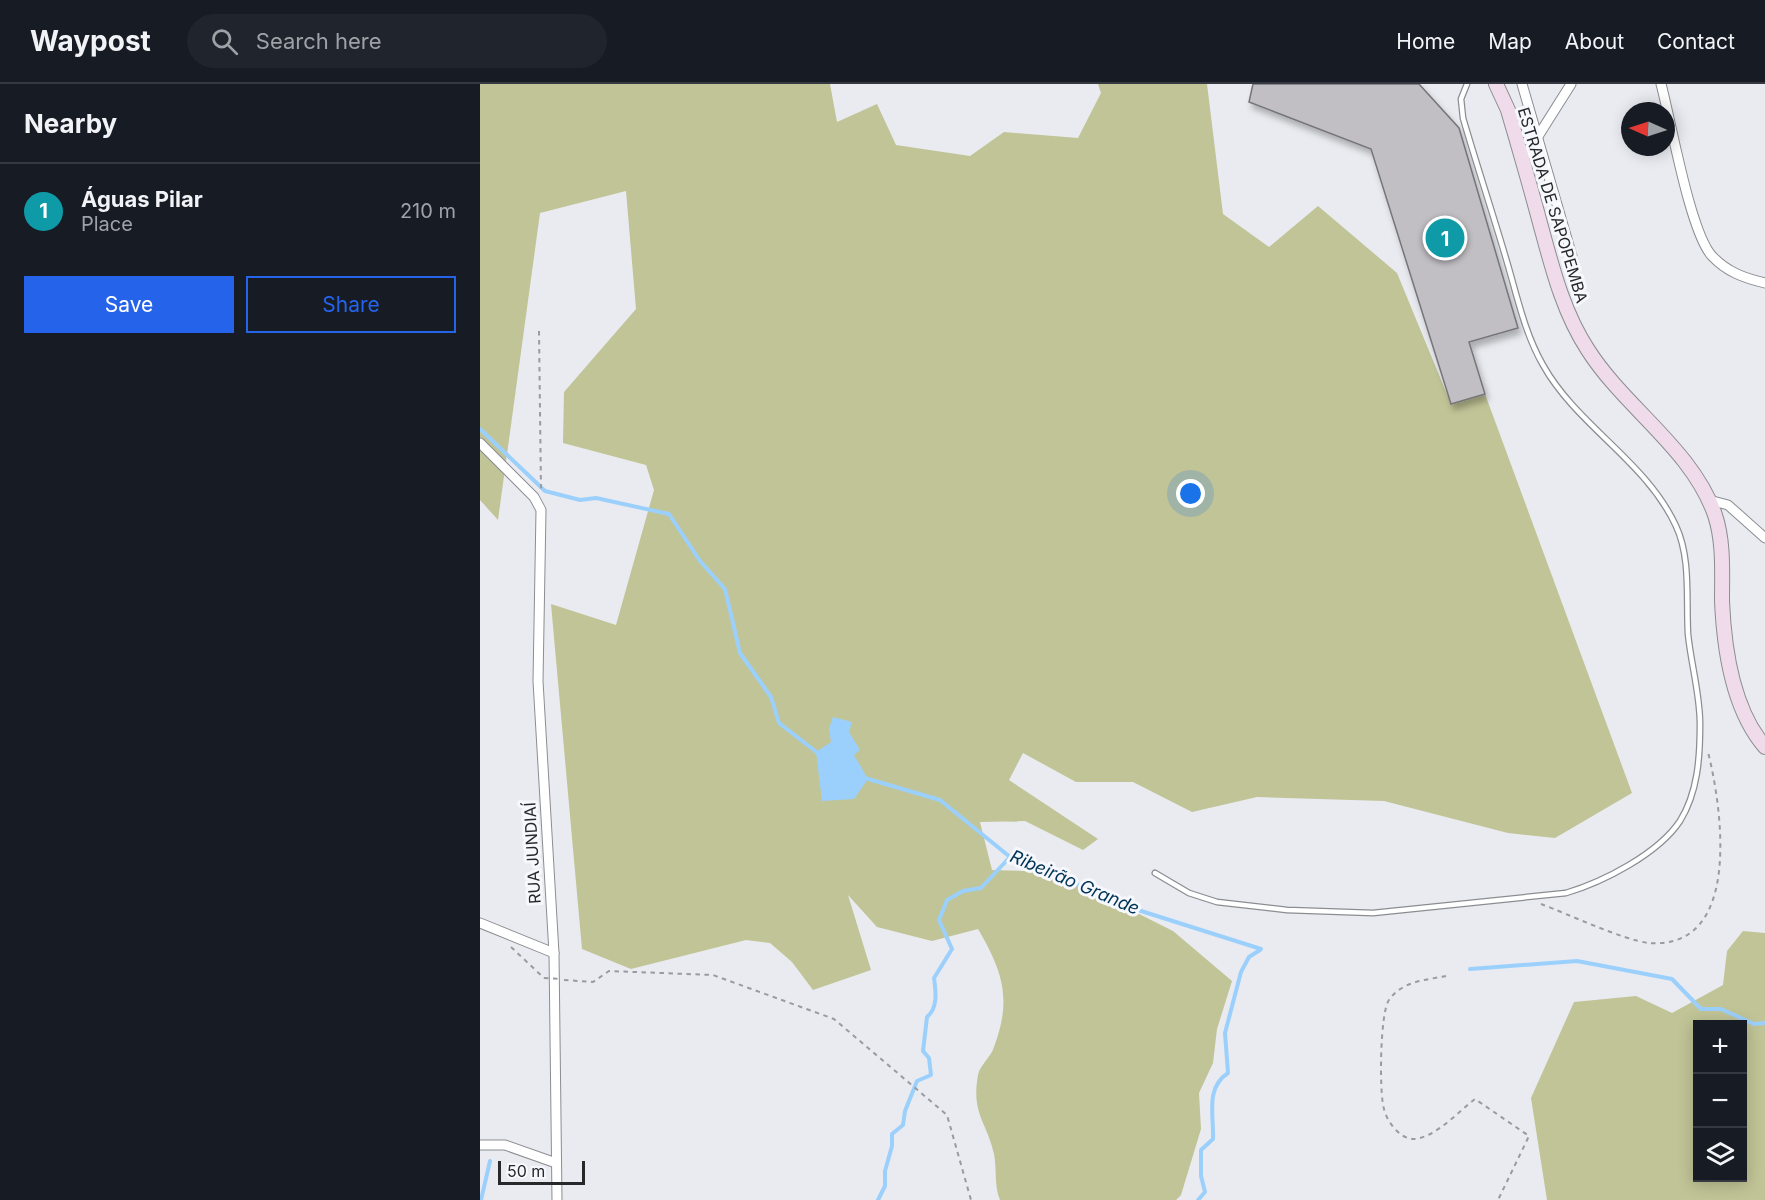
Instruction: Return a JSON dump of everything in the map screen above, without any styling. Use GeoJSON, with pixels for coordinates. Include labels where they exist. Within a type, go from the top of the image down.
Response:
{"type":"FeatureCollection","features":[{"type":"Feature","properties":{"kind":"main road","name":"ESTRADA DE SAPOPEMBA"},"geometry":{"type":"LineString","coordinates":[[1496,84],[1508,110],[1567,313],[1588,351],[1701,483],[1709,500],[1720,536],[1722,604],[1729,660],[1741,706],[1765,747]]}},
{"type":"Feature","properties":{"kind":"street"},"geometry":{"type":"LineString","coordinates":[[1522,84],[1574,264]]}},
{"type":"Feature","properties":{"kind":"street"},"geometry":{"type":"LineString","coordinates":[[1523,160],[1571,84]]}},
{"type":"Feature","properties":{"kind":"street"},"geometry":{"type":"LineString","coordinates":[[1661,84],[1697,229],[1711,255],[1729,272],[1765,283]]}},
{"type":"Feature","properties":{"kind":"street"},"geometry":{"type":"LineString","coordinates":[[480,443],[540,500]]}},
{"type":"Feature","properties":{"kind":"street","name":"RUA JUNDIAÍ"},"geometry":{"type":"LineString","coordinates":[[540,500],[538,681],[554,953],[557,1200]]}},
{"type":"Feature","properties":{"kind":"street"},"geometry":{"type":"LineString","coordinates":[[1709,500],[1728,505],[1765,538]]}},
{"type":"Feature","properties":{"kind":"street"},"geometry":{"type":"LineString","coordinates":[[480,922],[554,953]]}},
{"type":"Feature","properties":{"kind":"street"},"geometry":{"type":"LineString","coordinates":[[480,1144],[505,1145],[556,1163]]}},
{"type":"Feature","properties":{"kind":"lane"},"geometry":{"type":"LineString","coordinates":[[1155,873],[1189,892],[1216,902],[1249,907],[1374,913],[1566,893],[1592,885],[1654,847],[1679,822],[1690,799],[1698,773],[1701,722],[1689,636],[1685,559],[1676,526],[1617,446],[1567,400],[1543,365],[1526,326],[1463,118],[1461,99],[1467,84]]}},
{"type":"Feature","properties":{"kind":"path"},"geometry":{"type":"LineString","coordinates":[[539,331],[540,500]]}},
{"type":"Feature","properties":{"kind":"path"},"geometry":{"type":"LineString","coordinates":[[1527,898],[1642,942],[1675,940],[1693,931],[1708,914],[1720,864],[1721,835],[1715,780],[1706,745]]}},
{"type":"Feature","properties":{"kind":"path"},"geometry":{"type":"LineString","coordinates":[[504,940],[544,978],[593,982],[609,971],[713,975],[834,1019],[947,1115],[971,1200]]}},
{"type":"Feature","properties":{"kind":"path"},"geometry":{"type":"LineString","coordinates":[[1446,976],[1402,987],[1388,1000],[1382,1021],[1383,1108],[1400,1134],[1413,1139],[1428,1136],[1475,1099],[1529,1136],[1498,1200]]}},
{"type":"Feature","properties":{"kind":"green space"},"geometry":{"type":"Polygon","coordinates":[[[480,84],[830,84],[837,122],[877,104],[896,145],[970,156],[1004,132],[1078,138],[1101,93],[1098,84],[1207,84],[1223,214],[1269,247],[1318,206],[1397,273],[1451,404],[1485,394],[1632,793],[1555,838],[1508,833],[1384,801],[1257,797],[1192,812],[1133,782],[1076,782],[1023,753],[1009,780],[1098,839],[1083,850],[1025,821],[980,822],[992,870],[1055,872],[1173,931],[1232,981],[1217,1029],[1213,1063],[1199,1093],[1201,1129],[1181,1195],[1176,1200],[1000,1200],[994,1154],[978,1109],[976,1088],[979,1071],[993,1051],[1000,1030],[1003,1014],[1002,986],[994,959],[978,929],[932,941],[877,927],[848,895],[871,970],[813,990],[792,962],[770,943],[746,940],[631,969],[582,949],[551,604],[616,625],[654,490],[646,465],[563,443],[564,392],[636,309],[626,191],[540,213],[498,520],[480,500],[480,84]]]}},
{"type":"Feature","properties":{"kind":"green space"},"geometry":{"type":"Polygon","coordinates":[[[1743,931],[1765,933],[1765,1200],[1547,1200],[1531,1098],[1574,1002],[1636,996],[1672,1013],[1723,985],[1727,951],[1743,931]]]}},
{"type":"Feature","properties":{"kind":"water"},"geometry":{"type":"Polygon","coordinates":[[[833,717],[852,722],[849,732],[860,750],[854,755],[868,779],[854,799],[822,801],[816,752],[831,742],[829,728],[833,717]]]}},
{"type":"Feature","properties":{"kind":"building"},"geometry":{"type":"Polygon","coordinates":[[[1253,84],[1419,84],[1459,128],[1518,328],[1469,342],[1485,394],[1451,404],[1371,149],[1249,102],[1253,84]]]}},
{"type":"Feature","properties":{"kind":"waterway"},"geometry":{"type":"LineString","coordinates":[[480,429],[545,491],[580,500],[596,498],[669,514],[700,561],[725,589],[740,653],[771,697],[779,723],[819,754]]}},
{"type":"Feature","properties":{"kind":"waterway","name":"Ribeirão Grande"},"geometry":{"type":"LineString","coordinates":[[865,778],[940,800],[1010,857],[1138,910],[1261,949]]}},
{"type":"Feature","properties":{"kind":"waterway"},"geometry":{"type":"LineString","coordinates":[[878,1200],[885,1186],[885,1171],[892,1146],[892,1134],[903,1125],[905,1111],[917,1081],[931,1075],[929,1058],[923,1051],[927,1017],[935,1004],[934,978],[952,949],[939,920],[947,900],[963,891],[981,888],[1010,857]]}},
{"type":"Feature","properties":{"kind":"waterway"},"geometry":{"type":"LineString","coordinates":[[1198,1200],[1205,1192],[1201,1176],[1201,1150],[1213,1139],[1213,1094],[1216,1086],[1228,1073],[1225,1033],[1241,972],[1249,957],[1260,950]]}},
{"type":"Feature","properties":{"kind":"waterway","name":"Ribeirão Grande"},"geometry":{"type":"LineString","coordinates":[[1470,969],[1577,961],[1672,979],[1701,1009],[1721,1009],[1754,1024],[1765,1023]]}},
{"type":"Feature","properties":{"kind":"waterway"},"geometry":{"type":"LineString","coordinates":[[481,1200],[490,1161]]}},
{"type":"Feature","properties":{"kind":"place","name":"Águas Pilar"},"geometry":{"type":"Point","coordinates":[1445,238]}}]}
